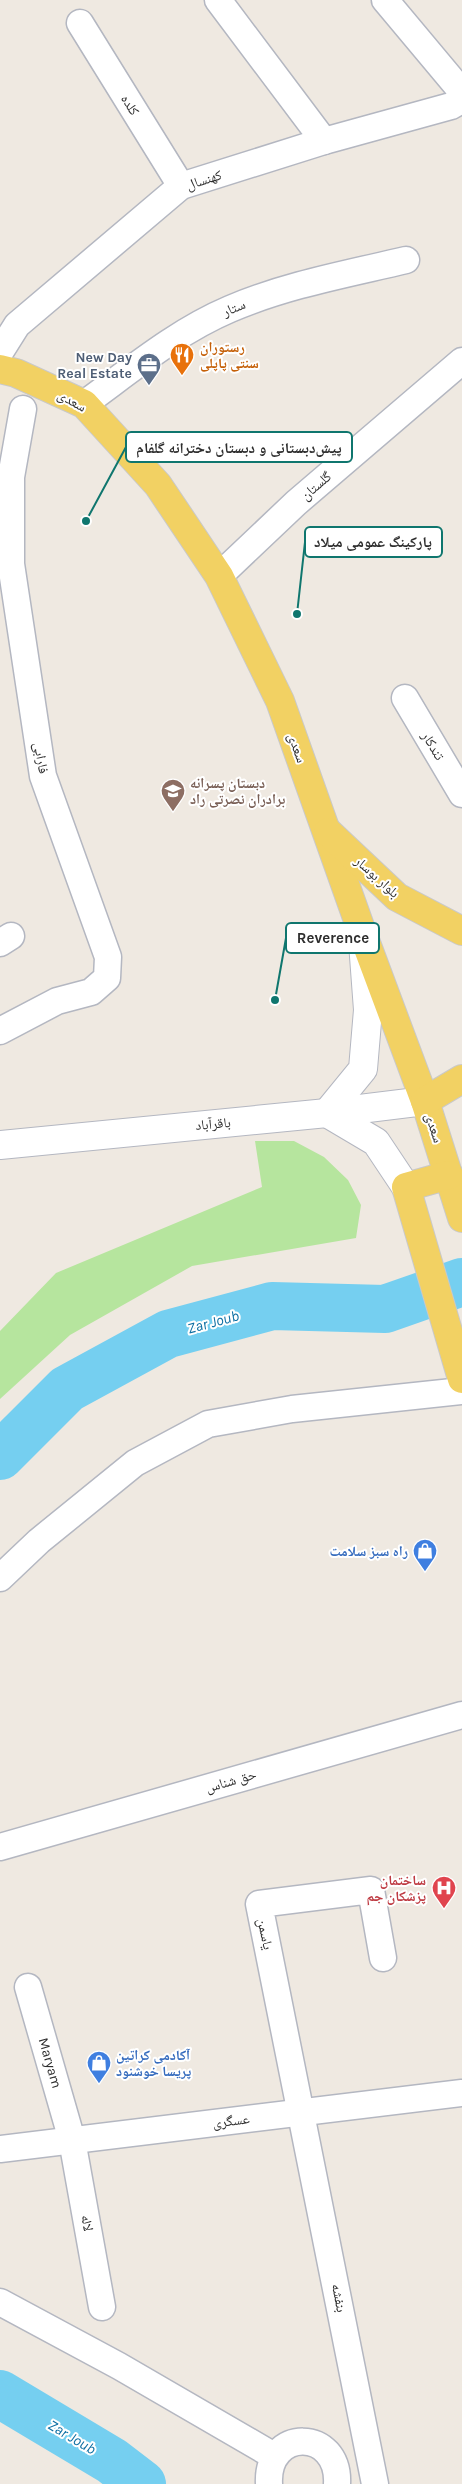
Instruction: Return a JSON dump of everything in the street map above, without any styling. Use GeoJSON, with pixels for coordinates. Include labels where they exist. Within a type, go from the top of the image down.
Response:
{"type":"FeatureCollection","features":[{"type":"Feature","properties":{"kind":"main road","name":"سعدی"},"geometry":{"type":"LineString","coordinates":[[0,369],[16,373],[84,404],[158,485],[220,576],[280,701],[362,932],[425,1101],[462,1218]]}},
{"type":"Feature","properties":{"kind":"main road","name":"بلوار بوسار"},"geometry":{"type":"LineString","coordinates":[[325,829],[397,897],[462,931]]}},
{"type":"Feature","properties":{"kind":"main road"},"geometry":{"type":"LineString","coordinates":[[362,932],[368,1010],[362,1069],[327,1113],[376,1142],[406,1187],[461,1380]]}},
{"type":"Feature","properties":{"kind":"main road"},"geometry":{"type":"LineString","coordinates":[[425,1101],[462,1079]]}},
{"type":"Feature","properties":{"kind":"main road","name":"باقرآباد"},"geometry":{"type":"LineString","coordinates":[[0,1145],[327,1113],[425,1101]]}},
{"type":"Feature","properties":{"kind":"main road"},"geometry":{"type":"LineString","coordinates":[[406,1187],[449,1175]]}},
{"type":"Feature","properties":{"kind":"street"},"geometry":{"type":"LineString","coordinates":[[218,0],[324,141]]}},
{"type":"Feature","properties":{"kind":"street"},"geometry":{"type":"LineString","coordinates":[[385,0],[462,92]]}},
{"type":"Feature","properties":{"kind":"street","name":"کلده"},"geometry":{"type":"LineString","coordinates":[[80,23],[181,186]]}},
{"type":"Feature","properties":{"kind":"street","name":"کهنسال"},"geometry":{"type":"LineString","coordinates":[[0,352],[17,325],[181,186],[324,141],[451,106],[462,100]]}},
{"type":"Feature","properties":{"kind":"street","name":"ستار"},"geometry":{"type":"LineString","coordinates":[[84,404],[174,338],[229,309],[287,288],[406,260]]}},
{"type":"Feature","properties":{"kind":"street","name":"گلستان"},"geometry":{"type":"LineString","coordinates":[[220,576],[296,503],[462,361]]}},
{"type":"Feature","properties":{"kind":"street","name":"فارابی"},"geometry":{"type":"LineString","coordinates":[[0,1031],[56,1001],[91,992],[107,978],[108,956],[43,776],[11,564],[11,477],[23,409]]}},
{"type":"Feature","properties":{"kind":"street","name":"تندکار"},"geometry":{"type":"LineString","coordinates":[[405,698],[462,794]]}},
{"type":"Feature","properties":{"kind":"street"},"geometry":{"type":"LineString","coordinates":[[0,1578],[39,1541],[135,1463],[208,1424],[461,1380]]}},
{"type":"Feature","properties":{"kind":"street","name":"حق شناس"},"geometry":{"type":"LineString","coordinates":[[0,1847],[462,1715]]}},
{"type":"Feature","properties":{"kind":"street","name":"یاسمن"},"geometry":{"type":"LineString","coordinates":[[302,2112],[259,1904],[371,1890],[383,1958]]}},
{"type":"Feature","properties":{"kind":"street","name":"Maryam"},"geometry":{"type":"LineString","coordinates":[[28,1987],[72,2140]]}},
{"type":"Feature","properties":{"kind":"street","name":"عسگری"},"geometry":{"type":"LineString","coordinates":[[0,2148],[462,2093]]}},
{"type":"Feature","properties":{"kind":"street","name":"بنفشه"},"geometry":{"type":"LineString","coordinates":[[302,2112],[375,2483]]}},
{"type":"Feature","properties":{"kind":"street","name":"لاله"},"geometry":{"type":"LineString","coordinates":[[72,2140],[102,2306]]}},
{"type":"Feature","properties":{"kind":"street"},"geometry":{"type":"LineString","coordinates":[[0,2302],[119,2366],[274,2456]]}},
{"type":"Feature","properties":{"kind":"street"},"geometry":{"type":"LineString","coordinates":[[268,2484],[268,2470],[274,2456],[284,2446],[296,2441],[311,2442],[324,2447],[333,2458],[338,2478],[375,2483]]}},
{"type":"Feature","properties":{"kind":"green space"},"geometry":{"type":"Polygon","coordinates":[[[255,1141],[294,1141],[324,1157],[348,1180],[361,1205],[356,1238],[192,1266],[70,1335],[0,1399],[0,1331],[56,1273],[262,1187],[255,1141]]]}},
{"type":"Feature","properties":{"kind":"waterway","name":"Zar Joub"},"geometry":{"type":"LineString","coordinates":[[0,1456],[67,1389],[168,1334],[272,1306],[385,1309],[462,1282]]}},
{"type":"Feature","properties":{"kind":"waterway","name":"Zar Joub"},"geometry":{"type":"LineString","coordinates":[[0,2394],[112,2461],[142,2484]]}},
{"type":"Feature","properties":{"kind":"place","name":"رستوران سنتی پاپلی"},"geometry":{"type":"Point","coordinates":[182,376]}},
{"type":"Feature","properties":{"kind":"place","name":"New Day Real Estate"},"geometry":{"type":"Point","coordinates":[149,386]}},
{"type":"Feature","properties":{"kind":"place","name":"پیش‌دبستانی و دبستان دخترانه گلفام"},"geometry":{"type":"Point","coordinates":[86,521]}},
{"type":"Feature","properties":{"kind":"place","name":"پارکینگ عمومی میلاد"},"geometry":{"type":"Point","coordinates":[297,614]}},
{"type":"Feature","properties":{"kind":"place","name":"دبستان پسرانه برادران نصرتی راد"},"geometry":{"type":"Point","coordinates":[173,812]}},
{"type":"Feature","properties":{"kind":"place","name":"Reverence"},"geometry":{"type":"Point","coordinates":[275,1000]}},
{"type":"Feature","properties":{"kind":"place","name":"راه سبز سلامت"},"geometry":{"type":"Point","coordinates":[425,1572]}},
{"type":"Feature","properties":{"kind":"place","name":"ساختمان پزشکان جم"},"geometry":{"type":"Point","coordinates":[444,1909]}},
{"type":"Feature","properties":{"kind":"place","name":"آکادمی کراتین پریسا خوشنود"},"geometry":{"type":"Point","coordinates":[99,2084]}}]}
